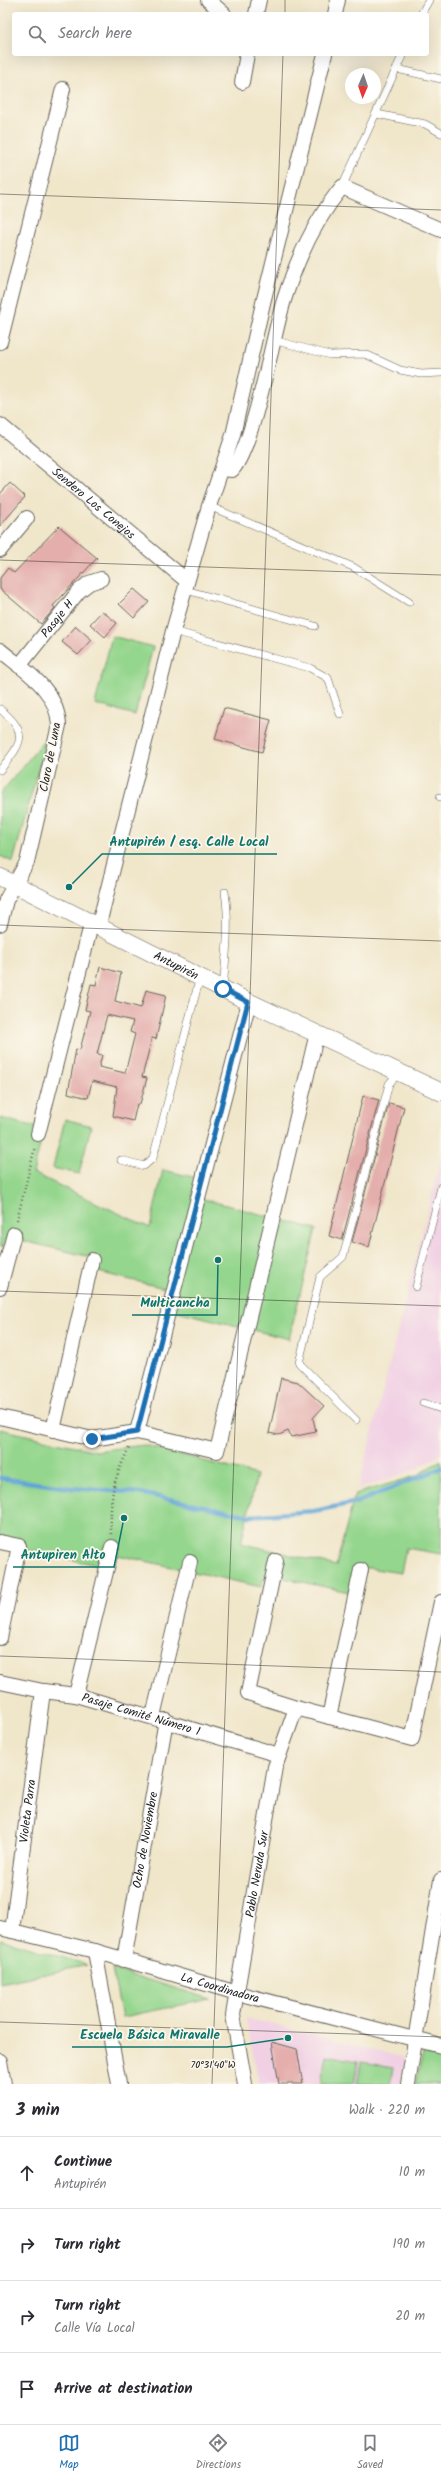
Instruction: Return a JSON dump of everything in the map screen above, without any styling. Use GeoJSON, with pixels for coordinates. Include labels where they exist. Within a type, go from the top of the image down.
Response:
{"type":"FeatureCollection","features":[{"type":"Feature","properties":{"kind":"street"},"geometry":{"type":"LineString","coordinates":[[208,0],[222,12]]}},
{"type":"Feature","properties":{"kind":"street"},"geometry":{"type":"LineString","coordinates":[[256,12],[259,0]]}},
{"type":"Feature","properties":{"kind":"street"},"geometry":{"type":"LineString","coordinates":[[335,12],[338,0]]}},
{"type":"Feature","properties":{"kind":"street"},"geometry":{"type":"LineString","coordinates":[[242,82],[247,56]]}},
{"type":"Feature","properties":{"kind":"street"},"geometry":{"type":"LineString","coordinates":[[38,1134],[173,631],[209,506],[224,469],[325,56]]}},
{"type":"Feature","properties":{"kind":"street"},"geometry":{"type":"LineString","coordinates":[[0,342],[63,89]]}},
{"type":"Feature","properties":{"kind":"street"},"geometry":{"type":"LineString","coordinates":[[224,469],[232,470],[237,465],[247,440],[284,300],[303,250],[325,208],[342,187],[441,230]]}},
{"type":"Feature","properties":{"kind":"street","name":"Sendero Los Conejos"},"geometry":{"type":"LineString","coordinates":[[0,425],[187,585]]}},
{"type":"Feature","properties":{"kind":"street"},"geometry":{"type":"LineString","coordinates":[[0,550],[28,518]]}},
{"type":"Feature","properties":{"kind":"street","name":"Pasaje H"},"geometry":{"type":"LineString","coordinates":[[19,666],[79,591],[89,583],[101,579]]}},
{"type":"Feature","properties":{"kind":"street","name":"Claro de Luna"},"geometry":{"type":"LineString","coordinates":[[0,650],[49,693],[56,707],[59,725],[27,862],[7,880],[6,900],[0,924]]}},
{"type":"Feature","properties":{"kind":"street","name":"Antupirén"},"geometry":{"type":"LineString","coordinates":[[7,880],[95,926],[248,1002],[441,1092]]}},
{"type":"Feature","properties":{"kind":"street"},"geometry":{"type":"LineString","coordinates":[[137,1432],[248,1002]]}},
{"type":"Feature","properties":{"kind":"street"},"geometry":{"type":"LineString","coordinates":[[0,1417],[92,1439],[137,1432],[217,1451],[317,1033]]}},
{"type":"Feature","properties":{"kind":"street"},"geometry":{"type":"LineString","coordinates":[[0,1287],[14,1234]]}},
{"type":"Feature","properties":{"kind":"street"},"geometry":{"type":"LineString","coordinates":[[53,1430],[92,1260]]}},
{"type":"Feature","properties":{"kind":"street"},"geometry":{"type":"LineString","coordinates":[[0,1542],[19,1546],[0,1638]]}},
{"type":"Feature","properties":{"kind":"street"},"geometry":{"type":"LineString","coordinates":[[76,1696],[112,1547]]}},
{"type":"Feature","properties":{"kind":"street"},"geometry":{"type":"LineString","coordinates":[[276,1561],[248,1693],[296,1708],[412,1738],[441,1602]]}},
{"type":"Feature","properties":{"kind":"street","name":"Ocho de Noviembre"},"geometry":{"type":"LineString","coordinates":[[124,1960],[159,1718],[190,1562]]}},
{"type":"Feature","properties":{"kind":"street"},"geometry":{"type":"LineString","coordinates":[[329,1717],[361,1570]]}},
{"type":"Feature","properties":{"kind":"street","name":"Pasaje Comité Número 1"},"geometry":{"type":"LineString","coordinates":[[0,1682],[42,1691],[76,1696],[159,1718],[279,1755]]}},
{"type":"Feature","properties":{"kind":"street","name":"Violeta Parra"},"geometry":{"type":"LineString","coordinates":[[6,1929],[42,1691]]}},
{"type":"Feature","properties":{"kind":"street","name":"Pablo Neruda Sur"},"geometry":{"type":"LineString","coordinates":[[245,2084],[233,2015],[279,1755],[296,1708]]}},
{"type":"Feature","properties":{"kind":"street"},"geometry":{"type":"LineString","coordinates":[[408,2084],[441,1880]]}},
{"type":"Feature","properties":{"kind":"street","name":"La Coordinadora"},"geometry":{"type":"LineString","coordinates":[[6,1929],[95,1951],[237,1993],[441,2046]]}},
{"type":"Feature","properties":{"kind":"street"},"geometry":{"type":"LineString","coordinates":[[95,1951],[119,2084]]}},
{"type":"Feature","properties":{"kind":"street"},"geometry":{"type":"LineString","coordinates":[[0,2061],[4,2084]]}},
{"type":"Feature","properties":{"kind":"lane"},"geometry":{"type":"LineString","coordinates":[[422,12],[429,0]]}},
{"type":"Feature","properties":{"kind":"lane"},"geometry":{"type":"LineString","coordinates":[[342,187],[377,114],[402,56]]}},
{"type":"Feature","properties":{"kind":"lane"},"geometry":{"type":"LineString","coordinates":[[397,69],[441,79]]}},
{"type":"Feature","properties":{"kind":"lane"},"geometry":{"type":"LineString","coordinates":[[377,114],[425,124],[441,133]]}},
{"type":"Feature","properties":{"kind":"lane"},"geometry":{"type":"LineString","coordinates":[[273,340],[330,355],[365,354],[400,370],[421,374],[441,372]]}},
{"type":"Feature","properties":{"kind":"lane"},"geometry":{"type":"LineString","coordinates":[[209,506],[353,567],[409,602]]}},
{"type":"Feature","properties":{"kind":"lane"},"geometry":{"type":"LineString","coordinates":[[187,585],[315,626]]}},
{"type":"Feature","properties":{"kind":"lane"},"geometry":{"type":"LineString","coordinates":[[173,631],[310,668],[328,678],[340,714]]}},
{"type":"Feature","properties":{"kind":"lane"},"geometry":{"type":"LineString","coordinates":[[0,709],[15,722],[20,734],[17,748],[0,770]]}},
{"type":"Feature","properties":{"kind":"lane"},"geometry":{"type":"LineString","coordinates":[[223,989],[227,944],[227,906],[225,892]]}},
{"type":"Feature","properties":{"kind":"lane"},"geometry":{"type":"LineString","coordinates":[[121,1160],[144,1166],[153,1158],[200,977]]}},
{"type":"Feature","properties":{"kind":"lane"},"geometry":{"type":"LineString","coordinates":[[356,1420],[299,1363],[320,1277],[343,1257],[389,1084],[399,1072]]}},
{"type":"Feature","properties":{"kind":"lane"},"geometry":{"type":"LineString","coordinates":[[416,1287],[441,1187]]}},
{"type":"Feature","properties":{"kind":"lane"},"geometry":{"type":"LineString","coordinates":[[423,1403],[441,1409]]}},
{"type":"Feature","properties":{"kind":"path"},"geometry":{"type":"LineString","coordinates":[[14,1234],[38,1134]]}},
{"type":"Feature","properties":{"kind":"path"},"geometry":{"type":"LineString","coordinates":[[112,1547],[110,1499],[119,1468]]}},
{"type":"Feature","properties":{"kind":"shaded area"},"geometry":{"type":"Polygon","coordinates":[[[441,1158],[441,1454],[416,1469],[358,1489],[441,1158]]]}},
{"type":"Feature","properties":{"kind":"shaded area"},"geometry":{"type":"Polygon","coordinates":[[[246,2018],[405,2058],[401,2084],[259,2084],[246,2018]]]}},
{"type":"Feature","properties":{"kind":"green space"},"geometry":{"type":"Polygon","coordinates":[[[112,636],[153,647],[135,715],[95,704],[112,636]]]}},
{"type":"Feature","properties":{"kind":"green space"},"geometry":{"type":"Polygon","coordinates":[[[47,737],[13,862],[0,856],[0,794],[47,737]]]}},
{"type":"Feature","properties":{"kind":"green space"},"geometry":{"type":"Polygon","coordinates":[[[0,1118],[44,1129],[33,1173],[150,1228],[163,1170],[197,1178],[192,1196],[316,1229],[289,1339],[173,1310],[177,1291],[98,1272],[99,1259],[7,1237],[3,1247],[0,1246],[0,1118]]]}},
{"type":"Feature","properties":{"kind":"green space"},"geometry":{"type":"Polygon","coordinates":[[[65,1119],[91,1126],[79,1174],[53,1168],[65,1119]]]}},
{"type":"Feature","properties":{"kind":"green space"},"geometry":{"type":"Polygon","coordinates":[[[0,1429],[96,1451],[144,1445],[257,1475],[241,1543],[336,1566],[355,1494],[416,1476],[441,1460],[441,1554],[406,1548],[401,1573],[355,1566],[349,1592],[265,1574],[261,1587],[100,1551],[97,1565],[0,1545],[0,1429]]]}},
{"type":"Feature","properties":{"kind":"green space"},"geometry":{"type":"Polygon","coordinates":[[[0,1939],[88,1965],[0,1983],[0,1939]]]}},
{"type":"Feature","properties":{"kind":"green space"},"geometry":{"type":"Polygon","coordinates":[[[112,1969],[211,1999],[122,2017],[112,1969]]]}},
{"type":"Feature","properties":{"kind":"green space"},"geometry":{"type":"Polygon","coordinates":[[[423,2053],[441,2058],[441,2084],[415,2084],[423,2053]]]}},
{"type":"Feature","properties":{"kind":"green space"},"geometry":{"type":"Polygon","coordinates":[[[326,2055],[358,2061],[354,2084],[321,2084],[326,2055]]]}},
{"type":"Feature","properties":{"kind":"green space"},"geometry":{"type":"Polygon","coordinates":[[[361,2062],[394,2067],[391,2084],[357,2084],[361,2062]]]}},
{"type":"Feature","properties":{"kind":"building"},"geometry":{"type":"Polygon","coordinates":[[[10,483],[25,497],[0,526],[0,494],[10,483]]]}},
{"type":"Feature","properties":{"kind":"building"},"geometry":{"type":"Polygon","coordinates":[[[59,526],[97,558],[53,606],[55,608],[41,624],[0,589],[0,578],[8,568],[14,573],[59,526]]]}},
{"type":"Feature","properties":{"kind":"building"},"geometry":{"type":"Polygon","coordinates":[[[134,589],[149,602],[134,618],[119,604],[134,589]]]}},
{"type":"Feature","properties":{"kind":"building"},"geometry":{"type":"Polygon","coordinates":[[[102,611],[117,623],[105,637],[90,624],[102,611]]]}},
{"type":"Feature","properties":{"kind":"building"},"geometry":{"type":"Polygon","coordinates":[[[76,626],[92,640],[78,655],[62,642],[76,626]]]}},
{"type":"Feature","properties":{"kind":"building"},"geometry":{"type":"Polygon","coordinates":[[[224,708],[271,720],[262,752],[215,739],[224,708]]]}},
{"type":"Feature","properties":{"kind":"building"},"geometry":{"type":"Polygon","coordinates":[[[100,967],[121,973],[115,1001],[141,1008],[146,990],[166,995],[156,1039],[152,1038],[142,1077],[147,1078],[140,1104],[137,1104],[133,1121],[113,1116],[117,1087],[92,1081],[88,1098],[68,1093],[76,1049],[80,1050],[90,1011],[85,1010],[91,984],[96,985],[100,967]],[[107,1015],[97,1054],[102,1055],[99,1067],[125,1073],[135,1034],[130,1032],[133,1021],[107,1015]]]}},
{"type":"Feature","properties":{"kind":"building"},"geometry":{"type":"Polygon","coordinates":[[[363,1096],[379,1100],[342,1240],[329,1236],[363,1096]]]}},
{"type":"Feature","properties":{"kind":"building"},"geometry":{"type":"Polygon","coordinates":[[[389,1103],[404,1107],[369,1247],[352,1242],[389,1103]]]}},
{"type":"Feature","properties":{"kind":"building"},"geometry":{"type":"Polygon","coordinates":[[[281,1378],[298,1382],[324,1406],[313,1418],[316,1432],[291,1437],[288,1431],[279,1435],[269,1433],[281,1378]]]}},
{"type":"Feature","properties":{"kind":"building"},"geometry":{"type":"Polygon","coordinates":[[[272,2042],[297,2049],[303,2084],[279,2084],[272,2042]]]}},
{"type":"Feature","properties":{"kind":"waterway"},"geometry":{"type":"LineString","coordinates":[[0,1478],[70,1488],[140,1493],[250,1516],[314,1511],[358,1502],[441,1468]]}},
{"type":"Feature","properties":{"kind":"place","name":"Antupirén / esq. Calle Local"},"geometry":{"type":"Point","coordinates":[69,887]}},
{"type":"Feature","properties":{"kind":"place","name":"Multicancha"},"geometry":{"type":"Point","coordinates":[218,1260]}},
{"type":"Feature","properties":{"kind":"place","name":"Antupiren Alto"},"geometry":{"type":"Point","coordinates":[124,1518]}},
{"type":"Feature","properties":{"kind":"place","name":"Escuela Básica Miravalle"},"geometry":{"type":"Point","coordinates":[288,2038]}},
{"type":"Feature","properties":{"kind":"route"},"geometry":{"type":"LineString","coordinates":[[92,1439],[137,1432],[248,1002],[223,989]]}}]}
